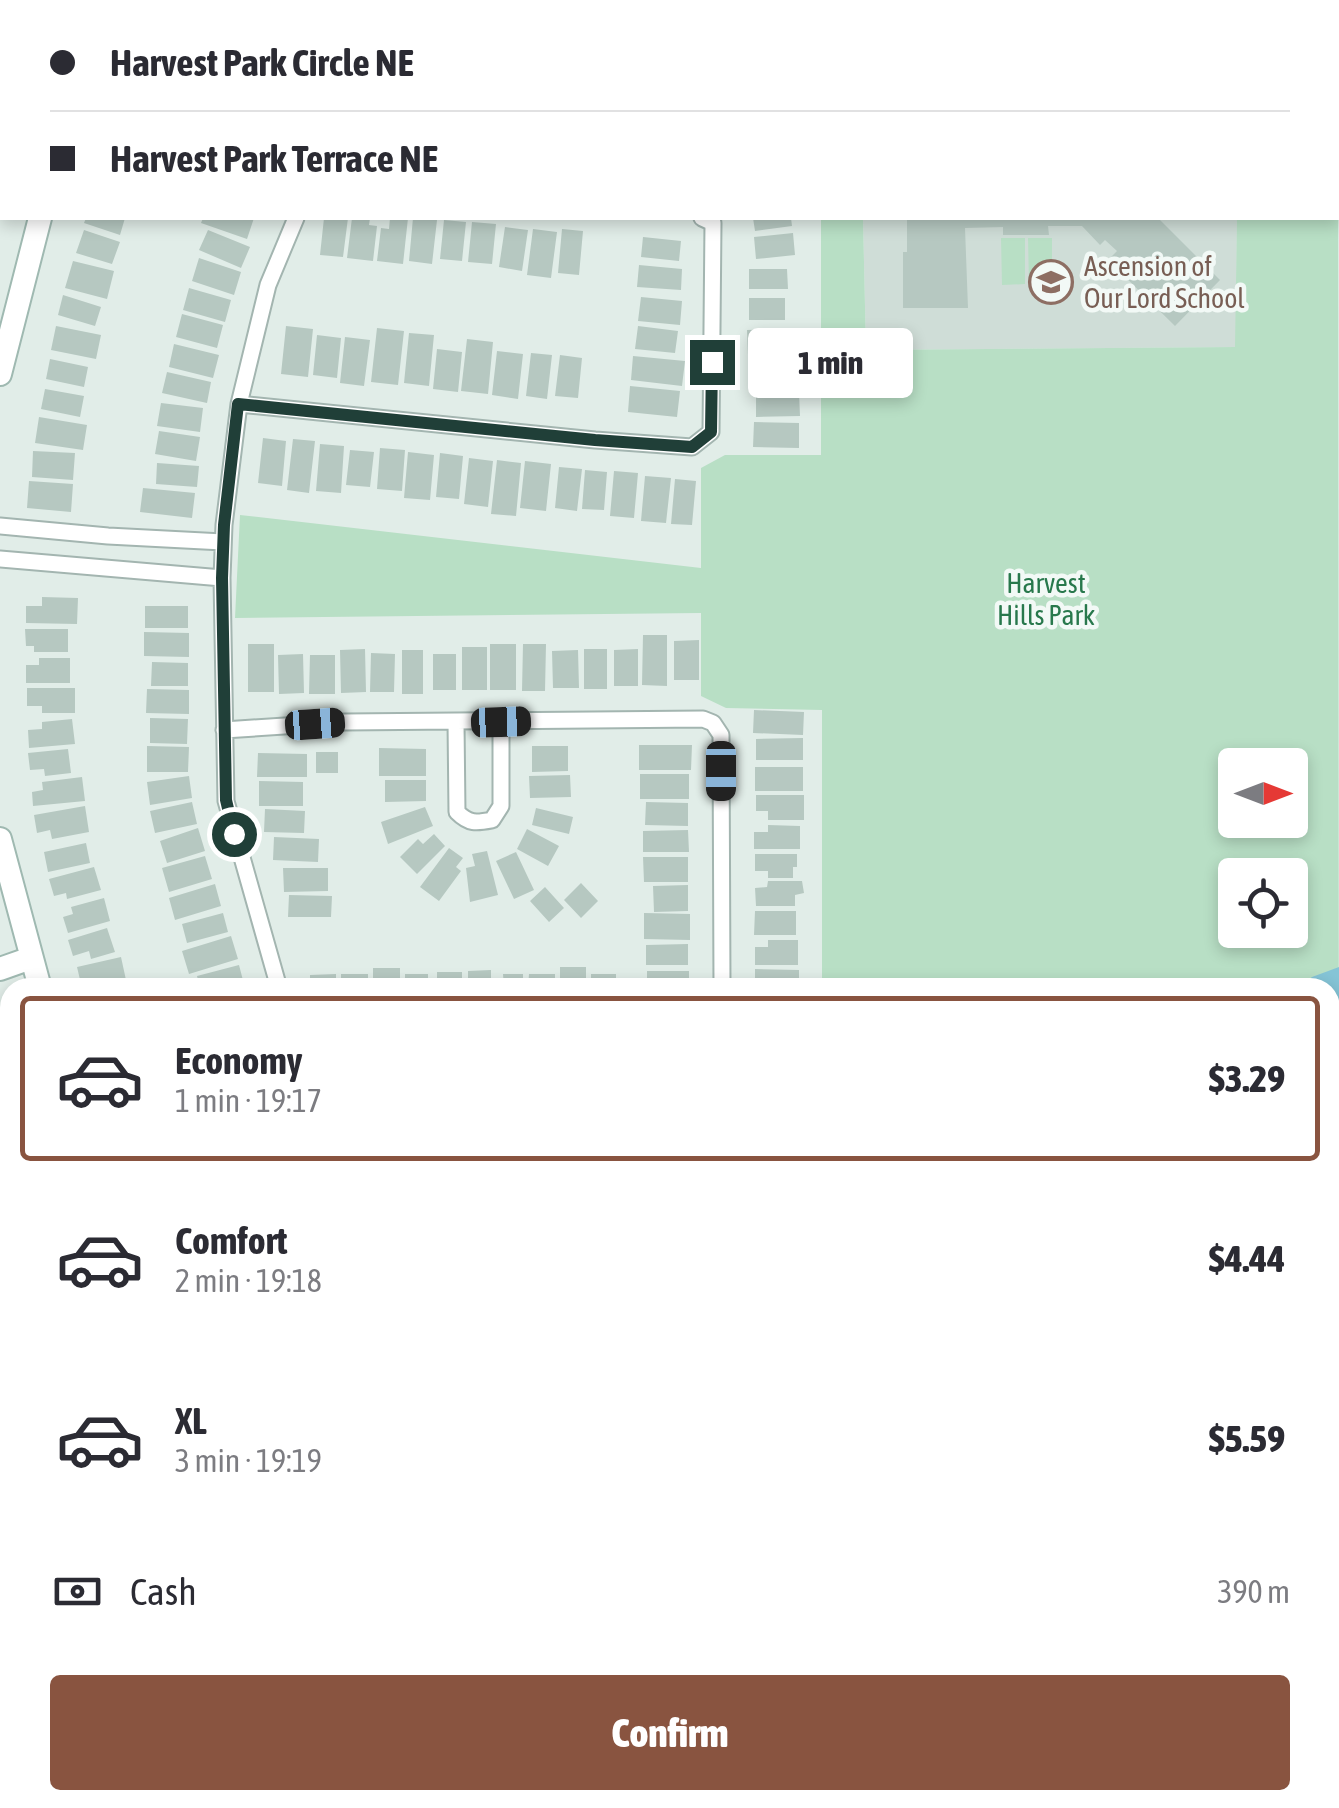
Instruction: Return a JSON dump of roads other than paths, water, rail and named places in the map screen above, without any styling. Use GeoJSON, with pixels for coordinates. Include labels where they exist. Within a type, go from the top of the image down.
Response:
{"type":"FeatureCollection","features":[{"type":"Feature","properties":{"kind":"street"},"geometry":{"type":"LineString","coordinates":[[0,374],[39,220]]}},
{"type":"Feature","properties":{"kind":"street"},"geometry":{"type":"LineString","coordinates":[[276,978],[226,800],[222,578],[238,404],[268,285],[295,220]]}},
{"type":"Feature","properties":{"kind":"street"},"geometry":{"type":"LineString","coordinates":[[238,404],[692,447],[711,432],[712,224],[705,220]]}},
{"type":"Feature","properties":{"kind":"street"},"geometry":{"type":"LineString","coordinates":[[0,526],[223,542]]}},
{"type":"Feature","properties":{"kind":"street"},"geometry":{"type":"LineString","coordinates":[[0,559],[222,578]]}},
{"type":"Feature","properties":{"kind":"street"},"geometry":{"type":"LineString","coordinates":[[224,730],[346,722],[703,718],[714,723],[721,735],[722,978]]}},
{"type":"Feature","properties":{"kind":"street"},"geometry":{"type":"LineString","coordinates":[[456,722],[456,812],[466,821],[477,823],[492,820],[501,806],[501,722]]}},
{"type":"Feature","properties":{"kind":"street"},"geometry":{"type":"LineString","coordinates":[[0,839],[11,932],[31,958],[37,978]]}},
{"type":"Feature","properties":{"kind":"street"},"geometry":{"type":"LineString","coordinates":[[0,969],[31,958]]}},
{"type":"Feature","properties":{"kind":"water"},"geometry":{"type":"Polygon","coordinates":[[[1339,967],[1339,978],[1312,977],[1339,967]]]}},
{"type":"Feature","properties":{"kind":"place","name":"Ascension of Our Lord School"},"geometry":{"type":"Point","coordinates":[1051,282]}},
{"type":"Feature","properties":{"kind":"park label","name":"Harvest Hills Park"},"geometry":{"type":"Point","coordinates":[1046,599]}}]}
